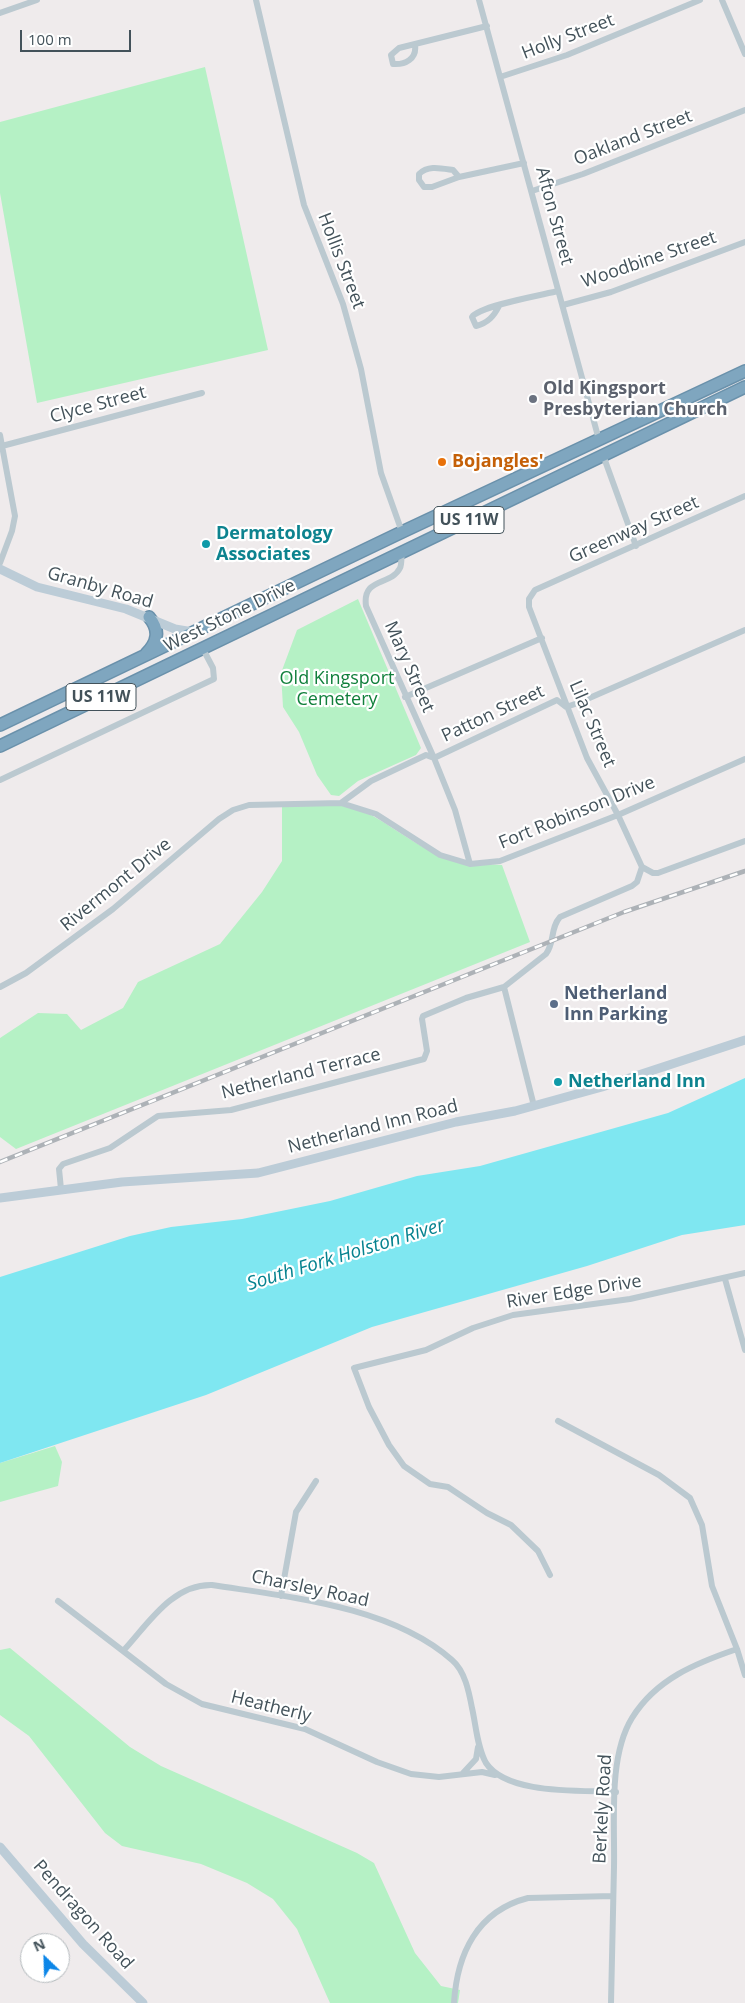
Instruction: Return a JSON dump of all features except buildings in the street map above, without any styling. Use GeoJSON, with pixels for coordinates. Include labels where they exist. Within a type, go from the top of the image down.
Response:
{"type":"FeatureCollection","features":[{"type":"Feature","properties":{"kind":"highway","name":"West Stone Drive"},"geometry":{"type":"LineString","coordinates":[[0,726],[402,532],[745,371]]}},
{"type":"Feature","properties":{"kind":"highway","name":"West Stone Drive"},"geometry":{"type":"LineString","coordinates":[[0,746],[745,387]]}},
{"type":"Feature","properties":{"kind":"highway"},"geometry":{"type":"LineString","coordinates":[[599,440],[604,455]]}},
{"type":"Feature","properties":{"kind":"highway"},"geometry":{"type":"LineString","coordinates":[[515,479],[528,481],[536,488]]}},
{"type":"Feature","properties":{"kind":"highway"},"geometry":{"type":"LineString","coordinates":[[402,532],[402,552]]}},
{"type":"Feature","properties":{"kind":"highway"},"geometry":{"type":"LineString","coordinates":[[142,658],[154,644],[157,636],[156,626],[149,617]]}},
{"type":"Feature","properties":{"kind":"highway"},"geometry":{"type":"LineString","coordinates":[[194,632],[203,649]]}},
{"type":"Feature","properties":{"kind":"main road","name":"Granby Road"},"geometry":{"type":"LineString","coordinates":[[0,570],[37,587],[126,609],[175,629],[194,632]]}},
{"type":"Feature","properties":{"kind":"main road","name":"Netherland Inn Road"},"geometry":{"type":"LineString","coordinates":[[0,1198],[122,1182],[258,1173],[456,1122],[534,1106],[602,1087],[745,1040]]}},
{"type":"Feature","properties":{"kind":"main road","name":"Pendragon Road"},"geometry":{"type":"LineString","coordinates":[[0,1847],[83,1944],[143,2003]]}},
{"type":"Feature","properties":{"kind":"street"},"geometry":{"type":"LineString","coordinates":[[0,13],[37,0]]}},
{"type":"Feature","properties":{"kind":"street","name":"Hollis Street"},"geometry":{"type":"LineString","coordinates":[[256,0],[304,205],[343,304],[361,369],[381,473],[402,532]]}},
{"type":"Feature","properties":{"kind":"street","name":"Afton Street"},"geometry":{"type":"LineString","coordinates":[[479,0],[599,440]]}},
{"type":"Feature","properties":{"kind":"street","name":"Holly Street"},"geometry":{"type":"LineString","coordinates":[[500,77],[567,55],[700,0]]}},
{"type":"Feature","properties":{"kind":"street"},"geometry":{"type":"LineString","coordinates":[[722,0],[745,54]]}},
{"type":"Feature","properties":{"kind":"street"},"geometry":{"type":"LineString","coordinates":[[415,45],[487,26]]}},
{"type":"Feature","properties":{"kind":"street","name":"Oakland Street"},"geometry":{"type":"LineString","coordinates":[[532,191],[583,174],[745,110]]}},
{"type":"Feature","properties":{"kind":"street"},"geometry":{"type":"LineString","coordinates":[[459,177],[453,170],[432,167],[424,169],[418,174],[419,180],[424,187],[432,187],[459,177],[524,163]]}},
{"type":"Feature","properties":{"kind":"street","name":"Woodbine Street"},"geometry":{"type":"LineString","coordinates":[[562,305],[621,289],[745,242]]}},
{"type":"Feature","properties":{"kind":"street"},"geometry":{"type":"LineString","coordinates":[[499,306],[558,291]]}},
{"type":"Feature","properties":{"kind":"street","name":"Clyce Street"},"geometry":{"type":"LineString","coordinates":[[2,446],[202,393]]}},
{"type":"Feature","properties":{"kind":"street"},"geometry":{"type":"LineString","coordinates":[[0,435],[15,516],[12,531],[0,563]]}},
{"type":"Feature","properties":{"kind":"street"},"geometry":{"type":"LineString","coordinates":[[604,455],[636,546]]}},
{"type":"Feature","properties":{"kind":"street","name":"Greenway Street"},"geometry":{"type":"LineString","coordinates":[[535,590],[745,496]]}},
{"type":"Feature","properties":{"kind":"street","name":"Mary Street"},"geometry":{"type":"LineString","coordinates":[[402,552],[400,568],[394,575],[370,588],[365,598],[368,613],[434,758],[455,810],[470,864]]}},
{"type":"Feature","properties":{"kind":"street","name":"Lilac Street"},"geometry":{"type":"LineString","coordinates":[[535,590],[529,599],[529,607],[566,707],[587,758],[618,815],[642,867]]}},
{"type":"Feature","properties":{"kind":"street","name":"Patton Street"},"geometry":{"type":"LineString","coordinates":[[341,803],[370,781],[426,755],[434,758],[557,700],[566,707],[745,630]]}},
{"type":"Feature","properties":{"kind":"street"},"geometry":{"type":"LineString","coordinates":[[405,697],[542,638]]}},
{"type":"Feature","properties":{"kind":"street"},"geometry":{"type":"LineString","coordinates":[[0,780],[214,678],[213,668],[203,649]]}},
{"type":"Feature","properties":{"kind":"street","name":"Fort Robinson Drive"},"geometry":{"type":"LineString","coordinates":[[249,805],[341,803],[376,814],[440,855],[470,864],[500,861],[618,815],[745,759]]}},
{"type":"Feature","properties":{"kind":"street","name":"Rivermont Drive"},"geometry":{"type":"LineString","coordinates":[[0,987],[26,973],[113,909],[219,819],[233,810],[249,805]]}},
{"type":"Feature","properties":{"kind":"street"},"geometry":{"type":"LineString","coordinates":[[534,1106],[504,987],[551,948],[555,923],[560,916],[632,886],[637,882],[642,867],[652,873],[658,873],[745,841]]}},
{"type":"Feature","properties":{"kind":"street","name":"Netherland Terrace"},"geometry":{"type":"LineString","coordinates":[[61,1189],[59,1169],[63,1164],[110,1148],[158,1116],[231,1110],[424,1059],[427,1051],[423,1016],[466,998],[504,987]]}},
{"type":"Feature","properties":{"kind":"street","name":"River Edge Drive"},"geometry":{"type":"LineString","coordinates":[[550,1575],[538,1551],[511,1525],[487,1513],[448,1487],[430,1484],[404,1466],[388,1445],[354,1368],[426,1350],[473,1328],[513,1315],[630,1299],[745,1273]]}},
{"type":"Feature","properties":{"kind":"street"},"geometry":{"type":"LineString","coordinates":[[725,1279],[745,1350]]}},
{"type":"Feature","properties":{"kind":"street"},"geometry":{"type":"LineString","coordinates":[[558,1421],[659,1475],[690,1498],[702,1525],[712,1586],[737,1649],[745,1676]]}},
{"type":"Feature","properties":{"kind":"street"},"geometry":{"type":"LineString","coordinates":[[281,1596],[296,1512],[316,1481]]}},
{"type":"Feature","properties":{"kind":"street","name":"Charsley Road"},"geometry":{"type":"LineString","coordinates":[[124,1650],[171,1599],[195,1586],[212,1585],[281,1596],[366,1614],[416,1637],[442,1652],[453,1661],[464,1680],[478,1738]]}},
{"type":"Feature","properties":{"kind":"street","name":"Heatherly"},"geometry":{"type":"LineString","coordinates":[[58,1601],[180,1694],[215,1709],[305,1729],[390,1767],[411,1774],[439,1777],[482,1772],[502,1777],[518,1784],[616,1792]]}},
{"type":"Feature","properties":{"kind":"street","name":"Berkely Road"},"geometry":{"type":"LineString","coordinates":[[611,2003],[616,1792],[620,1751],[624,1734],[641,1705],[664,1682],[683,1670],[737,1649]]}},
{"type":"Feature","properties":{"kind":"street"},"geometry":{"type":"LineString","coordinates":[[462,1774],[479,1753],[478,1738]]}},
{"type":"Feature","properties":{"kind":"street","name":"Heatherly"},"geometry":{"type":"LineString","coordinates":[[478,1738],[486,1761],[502,1777]]}},
{"type":"Feature","properties":{"kind":"street"},"geometry":{"type":"LineString","coordinates":[[454,2003],[455,1982],[462,1956],[472,1938],[494,1914],[517,1901],[528,1898],[614,1896]]}},
{"type":"Feature","properties":{"kind":"green space"},"geometry":{"type":"Polygon","coordinates":[[[205,67],[268,350],[37,403],[0,193],[0,122],[205,67]]]}},
{"type":"Feature","properties":{"kind":"green space","name":"Old Kingsport Cemetery"},"geometry":{"type":"Polygon","coordinates":[[[358,599],[421,748],[416,755],[358,781],[339,796],[331,795],[317,775],[299,732],[283,707],[281,673],[297,630],[358,599]]]}},
{"type":"Feature","properties":{"kind":"green space"},"geometry":{"type":"Polygon","coordinates":[[[341,803],[367,813],[440,855],[478,864],[502,865],[530,942],[16,1149],[0,1137],[0,1038],[38,1013],[67,1014],[81,1030],[123,1008],[138,982],[220,944],[262,892],[282,861],[282,804],[341,803]]]}},
{"type":"Feature","properties":{"kind":"green space"},"geometry":{"type":"Polygon","coordinates":[[[55,1446],[62,1462],[58,1486],[0,1502],[0,1463],[55,1446]]]}},
{"type":"Feature","properties":{"kind":"green space"},"geometry":{"type":"Polygon","coordinates":[[[10,1648],[130,1747],[161,1766],[357,1853],[374,1863],[415,1953],[441,1986],[460,1990],[458,2003],[330,2003],[297,1929],[273,1899],[247,1883],[201,1864],[122,1846],[105,1833],[29,1736],[0,1715],[0,1650],[10,1648]]]}},
{"type":"Feature","properties":{"kind":"water","name":"South Fork Holston River"},"geometry":{"type":"Polygon","coordinates":[[[745,1078],[745,1225],[682,1235],[587,1266],[372,1327],[206,1395],[0,1463],[0,1277],[130,1236],[171,1227],[242,1219],[330,1201],[417,1176],[480,1166],[668,1113],[745,1078]]]}},
{"type":"Feature","properties":{"kind":"railway"},"geometry":{"type":"LineString","coordinates":[[0,1162],[624,912],[745,871]]}},
{"type":"Feature","properties":{"kind":"place","name":"Old Kingsport Presbyterian Church"},"geometry":{"type":"Point","coordinates":[533,399]}},
{"type":"Feature","properties":{"kind":"place","name":"Bojangles'"},"geometry":{"type":"Point","coordinates":[442,462]}},
{"type":"Feature","properties":{"kind":"place","name":"Dermatology Associates"},"geometry":{"type":"Point","coordinates":[206,544]}},
{"type":"Feature","properties":{"kind":"place","name":"Netherland Inn Parking"},"geometry":{"type":"Point","coordinates":[554,1004]}},
{"type":"Feature","properties":{"kind":"place","name":"Netherland Inn"},"geometry":{"type":"Point","coordinates":[558,1082]}}]}
